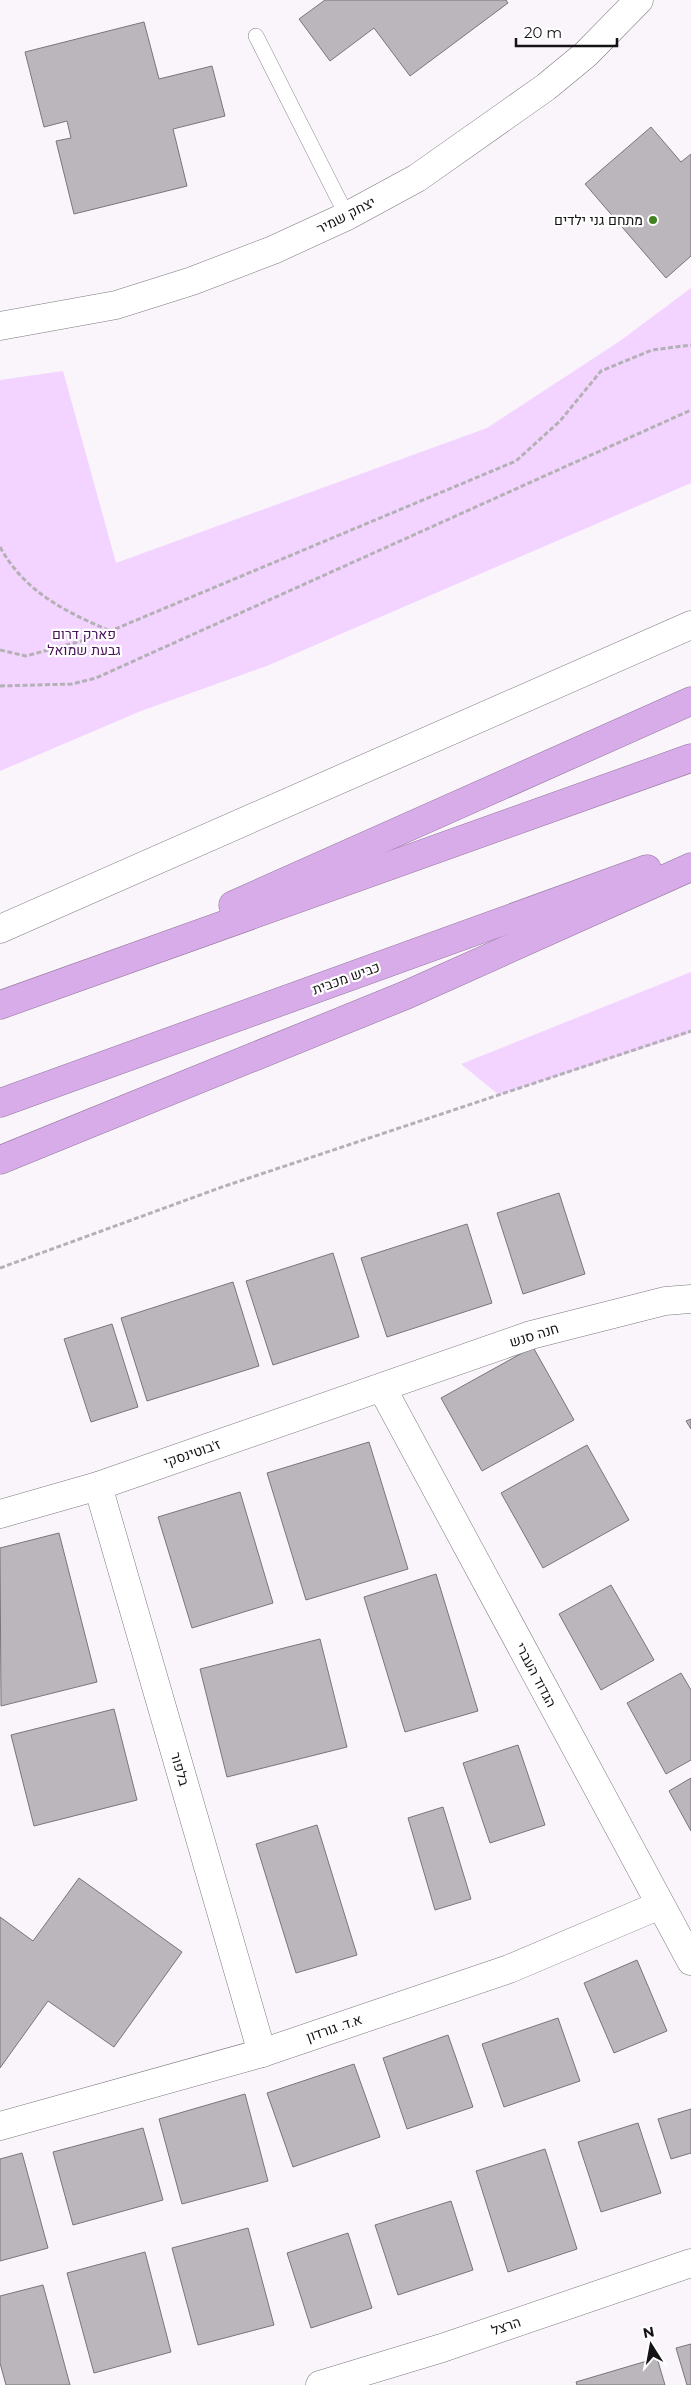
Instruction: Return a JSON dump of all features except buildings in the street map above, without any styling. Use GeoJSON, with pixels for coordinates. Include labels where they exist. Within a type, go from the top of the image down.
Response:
{"type":"FeatureCollection","features":[{"type":"Feature","properties":{"kind":"highway"},"geometry":{"type":"LineString","coordinates":[[44,990],[691,701]]}},
{"type":"Feature","properties":{"kind":"highway"},"geometry":{"type":"LineString","coordinates":[[0,1005],[691,758]]}},
{"type":"Feature","properties":{"kind":"highway","name":"כביש מכבית"},"geometry":{"type":"LineString","coordinates":[[0,1103],[691,853]]}},
{"type":"Feature","properties":{"kind":"highway"},"geometry":{"type":"LineString","coordinates":[[0,1160],[406,995],[691,867]]}},
{"type":"Feature","properties":{"kind":"street","name":"יצחק שמיר"},"geometry":{"type":"LineString","coordinates":[[0,326],[116,305],[192,281],[273,250],[347,216],[417,178],[546,87],[586,54],[639,0]]}},
{"type":"Feature","properties":{"kind":"street"},"geometry":{"type":"LineString","coordinates":[[0,928],[691,625]]}},
{"type":"Feature","properties":{"kind":"street","name":"חנה סנש"},"geometry":{"type":"LineString","coordinates":[[382,1388],[531,1335],[665,1300],[691,1299]]}},
{"type":"Feature","properties":{"kind":"street","name":"ז'בוטינסקי"},"geometry":{"type":"LineString","coordinates":[[0,1514],[98,1486],[382,1388]]}},
{"type":"Feature","properties":{"kind":"street","name":"הגדוד העברי"},"geometry":{"type":"LineString","coordinates":[[382,1388],[691,1961]]}},
{"type":"Feature","properties":{"kind":"street","name":"בלפור"},"geometry":{"type":"LineString","coordinates":[[98,1486],[262,2053]]}},
{"type":"Feature","properties":{"kind":"street","name":"א.ד. גורדון"},"geometry":{"type":"LineString","coordinates":[[0,2126],[262,2053],[509,1969],[660,1905]]}},
{"type":"Feature","properties":{"kind":"street","name":"הרצל"},"geometry":{"type":"LineString","coordinates":[[320,2385],[442,2348],[691,2263]]}},
{"type":"Feature","properties":{"kind":"lane"},"geometry":{"type":"LineString","coordinates":[[256,36],[347,216]]}},
{"type":"Feature","properties":{"kind":"path"},"geometry":{"type":"LineString","coordinates":[[0,650],[26,656],[110,631],[516,461],[560,421],[601,371],[652,350],[691,345]]}},
{"type":"Feature","properties":{"kind":"path"},"geometry":{"type":"LineString","coordinates":[[0,686],[72,684],[96,678],[691,410]]}},
{"type":"Feature","properties":{"kind":"path"},"geometry":{"type":"LineString","coordinates":[[0,547],[24,582],[66,612],[110,631]]}},
{"type":"Feature","properties":{"kind":"path"},"geometry":{"type":"LineString","coordinates":[[0,1268],[222,1187],[691,1031]]}},
{"type":"Feature","properties":{"kind":"green space","name":"פארק דרום גבעת שמואל"},"geometry":{"type":"Polygon","coordinates":[[[691,288],[691,483],[269,665],[141,711],[0,771],[0,380],[63,371],[116,563],[487,428],[620,341],[691,288]]]}},
{"type":"Feature","properties":{"kind":"green space"},"geometry":{"type":"Polygon","coordinates":[[[691,972],[691,1033],[499,1095],[461,1064],[691,972]]]}},
{"type":"Feature","properties":{"kind":"place","name":"מתחם גני ילדים"},"geometry":{"type":"Point","coordinates":[653,220]}}]}
